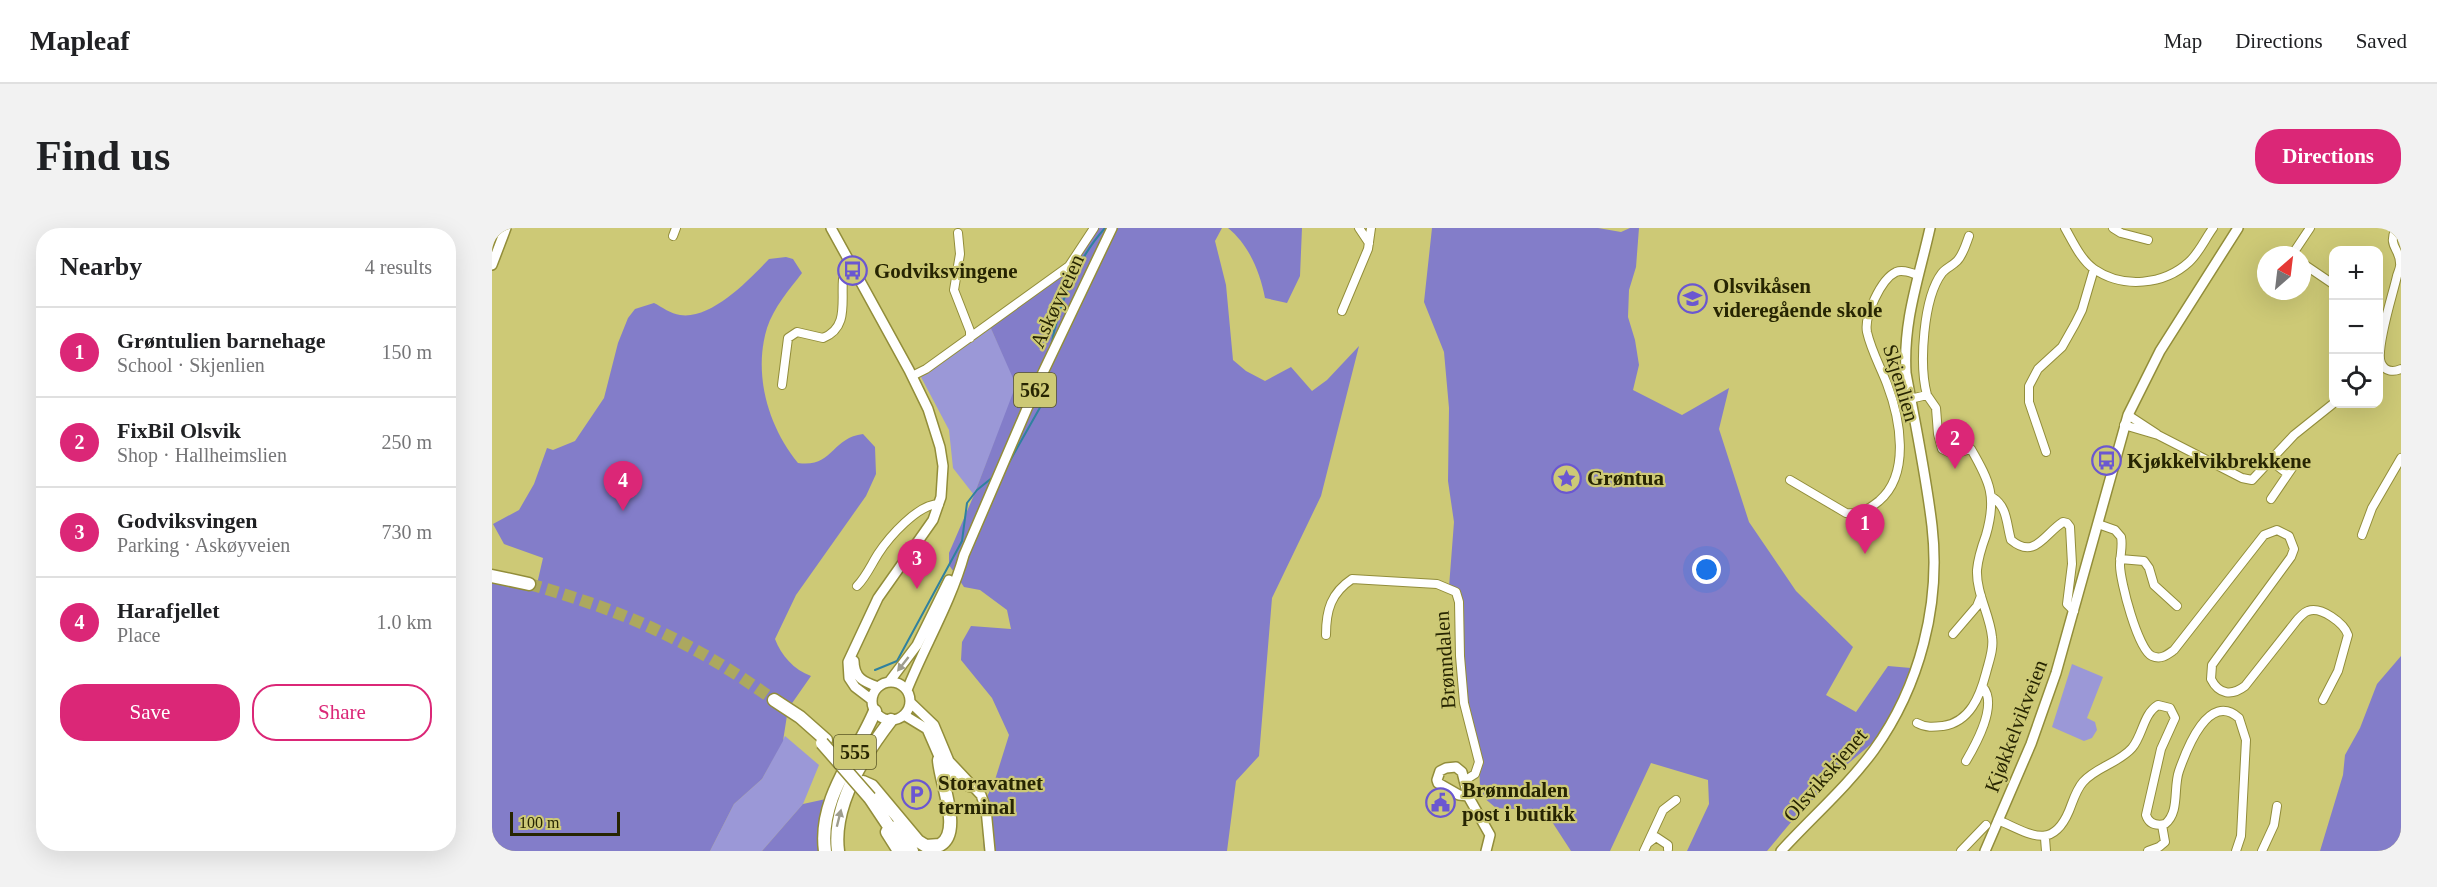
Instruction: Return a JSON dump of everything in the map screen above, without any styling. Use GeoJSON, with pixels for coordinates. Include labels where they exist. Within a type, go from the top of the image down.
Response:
{"type":"FeatureCollection","features":[{"type":"Feature","properties":{"kind":"highway"},"geometry":{"type":"LineString","coordinates":[[492,576],[529,584]]}},
{"type":"Feature","properties":{"kind":"highway","name":"555"},"geometry":{"type":"LineString","coordinates":[[774,700],[824,742],[863,782],[912,851]]}},
{"type":"Feature","properties":{"kind":"highway","name":"555"},"geometry":{"type":"LineString","coordinates":[[825,851],[824,829],[829,806],[874,706]]}},
{"type":"Feature","properties":{"kind":"highway","name":"555"},"geometry":{"type":"LineString","coordinates":[[838,851],[837,828],[846,796],[891,720]]}},
{"type":"Feature","properties":{"kind":"highway","name":"555"},"geometry":{"type":"LineString","coordinates":[[824,742],[870,798],[870,806],[893,827],[926,846],[940,845],[949,836],[951,822],[940,777],[939,760]]}},
{"type":"Feature","properties":{"kind":"highway","name":"555"},"geometry":{"type":"LineString","coordinates":[[893,827],[899,851]]}},
{"type":"Feature","properties":{"kind":"highway","name":"555"},"geometry":{"type":"LineString","coordinates":[[893,827],[905,851]]}},
{"type":"Feature","properties":{"kind":"main road"},"geometry":{"type":"LineString","coordinates":[[492,265],[506,228]]}},
{"type":"Feature","properties":{"kind":"main road"},"geometry":{"type":"LineString","coordinates":[[831,228],[912,376],[928,409],[940,447],[944,482],[939,504],[927,530],[878,598],[848,662],[849,678],[882,718],[891,720],[904,715],[910,702]]}},
{"type":"Feature","properties":{"kind":"main road","name":"Askøyveien"},"geometry":{"type":"LineString","coordinates":[[907,690],[918,660],[959,573],[964,555],[1038,383],[1112,228]]}},
{"type":"Feature","properties":{"kind":"main road","name":"Olsvikskjenet"},"geometry":{"type":"LineString","coordinates":[[1781,851],[1841,789],[1874,750],[1897,713],[1919,659],[1929,617],[1934,552],[1932,524],[1906,373],[1905,343],[1910,303],[1930,228]]}},
{"type":"Feature","properties":{"kind":"main road","name":"Kjøkkelvikveien"},"geometry":{"type":"LineString","coordinates":[[1984,851],[2031,744],[2056,673],[2128,415],[2160,351],[2238,228]]}},
{"type":"Feature","properties":{"kind":"main road","name":"Askøyveien"},"geometry":{"type":"LineString","coordinates":[[889,682],[917,645],[954,570],[964,555]]}},
{"type":"Feature","properties":{"kind":"main road"},"geometry":{"type":"LineString","coordinates":[[855,646],[856,675],[866,683],[878,687],[874,706]]}},
{"type":"Feature","properties":{"kind":"main road"},"geometry":{"type":"LineString","coordinates":[[889,682],[901,685],[907,690],[910,702],[934,725],[949,760],[983,791],[990,851]]}},
{"type":"Feature","properties":{"kind":"main road","name":"562"},"geometry":{"type":"LineString","coordinates":[[878,687],[889,682]]}},
{"type":"Feature","properties":{"kind":"main road"},"geometry":{"type":"LineString","coordinates":[[904,715],[927,729],[939,760],[949,774],[983,791]]}},
{"type":"Feature","properties":{"kind":"main road"},"geometry":{"type":"LineString","coordinates":[[1468,796],[1459,795],[1443,787],[1437,780],[1440,771],[1456,767],[1462,772],[1468,796],[1490,834],[1486,851]]}},
{"type":"Feature","properties":{"kind":"street"},"geometry":{"type":"LineString","coordinates":[[912,376],[926,369],[1069,266],[1094,228]]}},
{"type":"Feature","properties":{"kind":"street"},"geometry":{"type":"LineString","coordinates":[[1359,228],[1369,243]]}},
{"type":"Feature","properties":{"kind":"street"},"geometry":{"type":"LineString","coordinates":[[1342,312],[1369,243],[1371,228]]}},
{"type":"Feature","properties":{"kind":"street"},"geometry":{"type":"LineString","coordinates":[[2065,228],[2084,259],[2094,269],[2120,280],[2137,282],[2172,275],[2188,263],[2213,228]]}},
{"type":"Feature","properties":{"kind":"street"},"geometry":{"type":"LineString","coordinates":[[2114,228],[2121,233],[2148,240]]}},
{"type":"Feature","properties":{"kind":"street"},"geometry":{"type":"LineString","coordinates":[[2298,246],[2310,228]]}},
{"type":"Feature","properties":{"kind":"street"},"geometry":{"type":"LineString","coordinates":[[2396,228],[2392,238],[2393,248],[2400,264],[2380,362],[2385,369],[2401,369]]}},
{"type":"Feature","properties":{"kind":"street"},"geometry":{"type":"LineString","coordinates":[[958,233],[960,254],[954,290],[970,331],[970,338]]}},
{"type":"Feature","properties":{"kind":"street"},"geometry":{"type":"LineString","coordinates":[[1917,723],[1932,728],[1958,721],[1972,709],[1983,687],[1992,653],[1992,638],[1977,570],[1991,518],[1992,496],[1986,475],[1971,449],[1953,454],[1942,449],[1936,408],[1927,395],[1922,365],[1923,340],[1933,296],[1942,273],[1958,261],[1968,236]]}},
{"type":"Feature","properties":{"kind":"street"},"geometry":{"type":"LineString","coordinates":[[2046,452],[2029,402],[2029,386],[2038,369],[2062,347],[2075,324],[2082,310],[2094,269]]}},
{"type":"Feature","properties":{"kind":"street"},"geometry":{"type":"LineString","coordinates":[[2311,269],[2329,281]]}},
{"type":"Feature","properties":{"kind":"street"},"geometry":{"type":"LineString","coordinates":[[782,385],[788,338],[797,332],[823,338],[837,329],[841,320],[843,279],[855,270]]}},
{"type":"Feature","properties":{"kind":"street","name":"Skjenlien"},"geometry":{"type":"LineString","coordinates":[[1790,480],[1846,513],[1856,514],[1879,501],[1894,483],[1899,465],[1898,428],[1887,386],[1866,329],[1877,294],[1893,273],[1903,271],[1918,275]]}},
{"type":"Feature","properties":{"kind":"street"},"geometry":{"type":"LineString","coordinates":[[1911,399],[1927,395]]}},
{"type":"Feature","properties":{"kind":"street"},"geometry":{"type":"LineString","coordinates":[[2124,425],[2158,435],[2249,480],[2255,478],[2294,435],[2329,407]]}},
{"type":"Feature","properties":{"kind":"street"},"geometry":{"type":"LineString","coordinates":[[2128,415],[2144,423],[2158,435]]}},
{"type":"Feature","properties":{"kind":"street"},"geometry":{"type":"LineString","coordinates":[[2362,535],[2372,508],[2401,458]]}},
{"type":"Feature","properties":{"kind":"street"},"geometry":{"type":"LineString","coordinates":[[2271,461],[2288,474]]}},
{"type":"Feature","properties":{"kind":"street"},"geometry":{"type":"LineString","coordinates":[[2271,499],[2297,461]]}},
{"type":"Feature","properties":{"kind":"street","name":"Kjøkkelvikveien"},"geometry":{"type":"LineString","coordinates":[[1992,496],[2004,511],[2011,540],[2020,546],[2029,548],[2037,545],[2063,522],[2070,526],[2072,564],[2067,604],[2074,611]]}},
{"type":"Feature","properties":{"kind":"street"},"geometry":{"type":"LineString","coordinates":[[857,586],[888,539],[922,509],[932,504],[939,504]]}},
{"type":"Feature","properties":{"kind":"street"},"geometry":{"type":"LineString","coordinates":[[2098,524],[2119,533],[2122,542],[2121,574],[2142,646],[2151,656],[2160,657],[2174,650],[2264,535],[2277,531],[2289,536],[2293,544],[2291,557],[2212,665],[2211,679],[2219,690],[2228,693],[2237,692],[2245,686],[2296,620],[2306,611],[2316,610],[2341,624],[2348,635],[2338,671],[2323,700]]}},
{"type":"Feature","properties":{"kind":"street"},"geometry":{"type":"LineString","coordinates":[[2120,559],[2144,561],[2149,568],[2154,585],[2177,606]]}},
{"type":"Feature","properties":{"kind":"street","name":"Brønndalen"},"geometry":{"type":"LineString","coordinates":[[1326,635],[1329,604],[1336,592],[1352,579],[1437,584],[1456,591],[1459,602],[1464,703],[1479,762],[1475,774],[1464,781]]}},
{"type":"Feature","properties":{"kind":"street"},"geometry":{"type":"LineString","coordinates":[[1953,634],[1977,606],[1981,596]]}},
{"type":"Feature","properties":{"kind":"street"},"geometry":{"type":"LineString","coordinates":[[1966,761],[1983,727],[1988,698],[1983,687]]}},
{"type":"Feature","properties":{"kind":"street"},"geometry":{"type":"LineString","coordinates":[[1998,820],[2045,838],[2060,830],[2082,783],[2132,749],[2140,737],[2150,711],[2158,705],[2170,708],[2175,718],[2161,749],[2146,811],[2148,821],[2153,825],[2162,825],[2172,817],[2179,771],[2203,723],[2212,713],[2226,710],[2239,718],[2244,727],[2246,740],[2241,836],[2236,851]]}},
{"type":"Feature","properties":{"kind":"street"},"geometry":{"type":"LineString","coordinates":[[1646,847],[1663,810],[1677,801]]}},
{"type":"Feature","properties":{"kind":"street"},"geometry":{"type":"LineString","coordinates":[[2262,851],[2274,825],[2277,806]]}},
{"type":"Feature","properties":{"kind":"street"},"geometry":{"type":"LineString","coordinates":[[1961,851],[1986,825]]}},
{"type":"Feature","properties":{"kind":"street"},"geometry":{"type":"LineString","coordinates":[[2148,851],[2165,842],[2162,825]]}},
{"type":"Feature","properties":{"kind":"street"},"geometry":{"type":"LineString","coordinates":[[1646,847],[1656,837],[1668,845],[1668,849]]}},
{"type":"Feature","properties":{"kind":"street"},"geometry":{"type":"LineString","coordinates":[[2045,838],[2046,851]]}},
{"type":"Feature","properties":{"kind":"shaded area"},"geometry":{"type":"Polygon","coordinates":[[[1091,228],[1222,228],[1215,241],[1226,285],[1233,360],[1246,371],[1265,381],[1291,367],[1312,391],[1327,380],[1359,346],[1321,496],[1272,598],[1259,756],[1236,781],[1227,851],[984,851],[981,808],[994,783],[1009,735],[992,698],[961,660],[962,642],[971,626],[1011,629],[1007,610],[980,590],[964,587],[949,565],[949,553],[1016,385],[989,324],[1074,265],[1091,228]]]}},
{"type":"Feature","properties":{"kind":"shaded area"},"geometry":{"type":"Polygon","coordinates":[[[1228,228],[1302,228],[1300,276],[1287,303],[1265,298],[1260,278],[1248,251],[1228,228]]]}},
{"type":"Feature","properties":{"kind":"shaded area"},"geometry":{"type":"Polygon","coordinates":[[[1432,228],[1598,228],[1621,232],[1630,228],[1639,228],[1636,267],[1629,290],[1628,317],[1639,365],[1633,390],[1682,415],[1729,388],[1719,429],[1749,522],[1796,591],[1853,647],[1826,695],[1856,712],[1888,666],[1911,668],[1888,721],[1876,740],[1844,767],[1792,821],[1767,851],[1687,851],[1709,804],[1708,780],[1651,763],[1610,851],[1571,851],[1545,811],[1496,808],[1483,797],[1480,788],[1479,762],[1469,729],[1459,602],[1449,587],[1454,522],[1448,481],[1449,408],[1444,352],[1424,302],[1432,228]]]}},
{"type":"Feature","properties":{"kind":"shaded area"},"geometry":{"type":"Polygon","coordinates":[[[786,257],[793,259],[802,273],[774,313],[763,345],[763,381],[771,416],[787,448],[798,463],[818,461],[844,441],[863,434],[875,447],[876,474],[866,496],[796,595],[775,639],[789,661],[799,670],[811,676],[788,709],[783,741],[762,779],[734,804],[710,851],[492,851],[492,579],[498,582],[537,584],[543,558],[504,544],[493,524],[519,510],[534,484],[547,448],[553,450],[575,441],[604,398],[618,343],[628,318],[635,309],[654,303],[680,315],[692,315],[704,311],[729,297],[769,259],[786,257]]]}},
{"type":"Feature","properties":{"kind":"shaded area"},"geometry":{"type":"Polygon","coordinates":[[[989,324],[1017,385],[974,495],[953,468],[949,430],[921,377],[989,324]]]}},
{"type":"Feature","properties":{"kind":"shaded area"},"geometry":{"type":"Polygon","coordinates":[[[2401,656],[2401,851],[2320,851],[2343,775],[2345,755],[2360,728],[2377,684],[2401,656]]]}},
{"type":"Feature","properties":{"kind":"shaded area"},"geometry":{"type":"Polygon","coordinates":[[[2072,664],[2103,677],[2087,718],[2095,722],[2097,730],[2092,738],[2084,741],[2052,727],[2072,664]]]}},
{"type":"Feature","properties":{"kind":"shaded area"},"geometry":{"type":"Polygon","coordinates":[[[785,736],[819,765],[803,804],[762,851],[710,851],[734,804],[762,779],[785,736]]]}},
{"type":"Feature","properties":{"kind":"shaded area"},"geometry":{"type":"Polygon","coordinates":[[[835,797],[832,846],[835,851],[762,851],[803,804],[835,797]]]}},
{"type":"Feature","properties":{"kind":"waterway"},"geometry":{"type":"LineString","coordinates":[[1051,347],[1058,315],[1077,268],[1105,228]]}},
{"type":"Feature","properties":{"kind":"waterway"},"geometry":{"type":"LineString","coordinates":[[1007,466],[1042,404],[1046,376]]}},
{"type":"Feature","properties":{"kind":"waterway"},"geometry":{"type":"LineString","coordinates":[[875,670],[897,661],[962,541],[967,503],[977,490],[993,477]]}},
{"type":"Feature","properties":{"kind":"tunnel"},"geometry":{"type":"LineString","coordinates":[[529,584],[596,605],[657,630],[716,661],[774,700]]}},
{"type":"Feature","properties":{"kind":"place","name":"Godviksvingene"},"geometry":{"type":"Point","coordinates":[853,271]}},
{"type":"Feature","properties":{"kind":"place","name":"Olsvikåsen videregående skole"},"geometry":{"type":"Point","coordinates":[1692,298]}},
{"type":"Feature","properties":{"kind":"place","name":"Kjøkkelvikbrekkene"},"geometry":{"type":"Point","coordinates":[2106,461]}},
{"type":"Feature","properties":{"kind":"place","name":"FixBil Olsvik"},"geometry":{"type":"Point","coordinates":[1955,469]}},
{"type":"Feature","properties":{"kind":"place","name":"Grøntua"},"geometry":{"type":"Point","coordinates":[1566,478]}},
{"type":"Feature","properties":{"kind":"place","name":"Harafjellet"},"geometry":{"type":"Point","coordinates":[623,511]}},
{"type":"Feature","properties":{"kind":"place","name":"Grøntulien barnehage"},"geometry":{"type":"Point","coordinates":[1865,554]}},
{"type":"Feature","properties":{"kind":"place","name":"Godviksvingen"},"geometry":{"type":"Point","coordinates":[917,589]}},
{"type":"Feature","properties":{"kind":"place","name":"Storavatnet terminal"},"geometry":{"type":"Point","coordinates":[917,795]}},
{"type":"Feature","properties":{"kind":"place","name":"Brønndalen post i butikk"},"geometry":{"type":"Point","coordinates":[1441,802]}}]}
